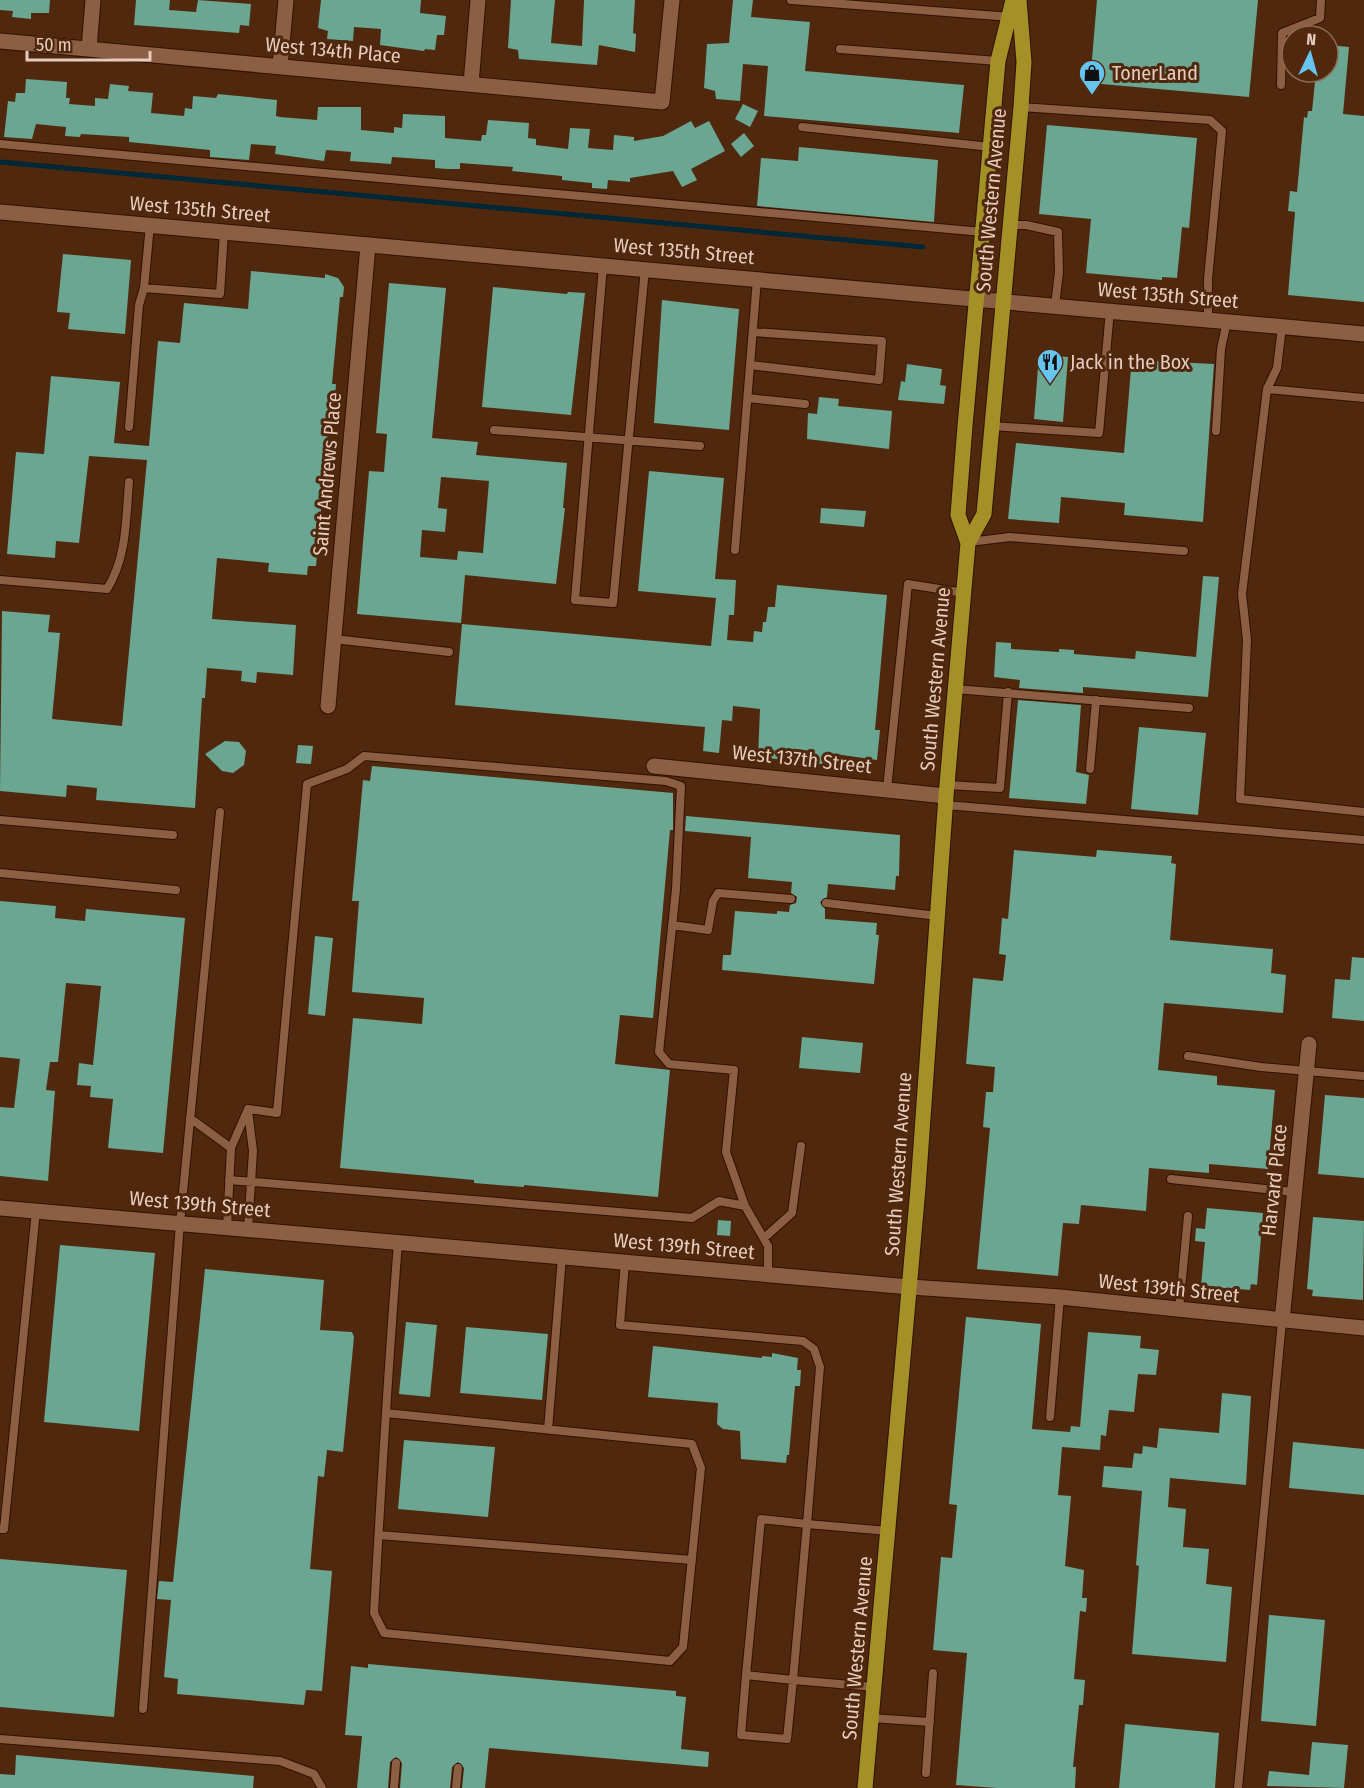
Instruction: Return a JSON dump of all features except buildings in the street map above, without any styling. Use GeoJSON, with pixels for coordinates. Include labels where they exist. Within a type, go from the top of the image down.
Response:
{"type":"FeatureCollection","features":[{"type":"Feature","properties":{"kind":"main road","name":"South Western Avenue"},"geometry":{"type":"LineString","coordinates":[[968,543],[984,514],[1021,107],[1024,62],[1013,0]]}},
{"type":"Feature","properties":{"kind":"main road","name":"South Western Avenue"},"geometry":{"type":"LineString","coordinates":[[865,1788],[910,1287],[946,796],[968,543],[958,515],[998,61],[1019,0]]}},
{"type":"Feature","properties":{"kind":"street"},"geometry":{"type":"LineString","coordinates":[[89,49],[93,0]]}},
{"type":"Feature","properties":{"kind":"street"},"geometry":{"type":"LineString","coordinates":[[280,67],[286,0]]}},
{"type":"Feature","properties":{"kind":"street"},"geometry":{"type":"LineString","coordinates":[[471,84],[478,0]]}},
{"type":"Feature","properties":{"kind":"street","name":"West 134th Place"},"geometry":{"type":"LineString","coordinates":[[0,41],[662,102],[672,0]]}},
{"type":"Feature","properties":{"kind":"street","name":"West 135th Street"},"geometry":{"type":"LineString","coordinates":[[0,212],[1364,334]]}},
{"type":"Feature","properties":{"kind":"street","name":"Saint Andrews Place"},"geometry":{"type":"LineString","coordinates":[[328,706],[368,245]]}},
{"type":"Feature","properties":{"kind":"street","name":"West 137th Street"},"geometry":{"type":"LineString","coordinates":[[654,766],[946,796]]}},
{"type":"Feature","properties":{"kind":"street","name":"Harvard Place"},"geometry":{"type":"LineString","coordinates":[[1282,1321],[1309,1044]]}},
{"type":"Feature","properties":{"kind":"street","name":"West 139th Street"},"geometry":{"type":"LineString","coordinates":[[0,1208],[910,1287],[1060,1297],[1364,1329]]}},
{"type":"Feature","properties":{"kind":"lane"},"geometry":{"type":"LineString","coordinates":[[791,0],[1015,17]]}},
{"type":"Feature","properties":{"kind":"lane"},"geometry":{"type":"LineString","coordinates":[[1281,85],[1282,33],[1320,18],[1321,0]]}},
{"type":"Feature","properties":{"kind":"lane"},"geometry":{"type":"LineString","coordinates":[[840,49],[998,61]]}},
{"type":"Feature","properties":{"kind":"lane"},"geometry":{"type":"LineString","coordinates":[[1021,107],[1210,120],[1222,131],[1208,279],[1208,319]]}},
{"type":"Feature","properties":{"kind":"lane"},"geometry":{"type":"LineString","coordinates":[[802,127],[991,147]]}},
{"type":"Feature","properties":{"kind":"lane"},"geometry":{"type":"LineString","coordinates":[[0,144],[983,232]]}},
{"type":"Feature","properties":{"kind":"lane"},"geometry":{"type":"LineString","coordinates":[[129,427],[139,305],[144,288],[150,225]]}},
{"type":"Feature","properties":{"kind":"lane"},"geometry":{"type":"LineString","coordinates":[[1009,225],[1026,225],[1058,232],[1059,272],[1055,305]]}},
{"type":"Feature","properties":{"kind":"lane"},"geometry":{"type":"LineString","coordinates":[[144,288],[220,294],[224,232]]}},
{"type":"Feature","properties":{"kind":"lane"},"geometry":{"type":"LineString","coordinates":[[603,266],[575,600],[613,603],[645,269]]}},
{"type":"Feature","properties":{"kind":"lane"},"geometry":{"type":"LineString","coordinates":[[735,550],[757,279]]}},
{"type":"Feature","properties":{"kind":"lane"},"geometry":{"type":"LineString","coordinates":[[991,426],[1099,433],[1110,310]]}},
{"type":"Feature","properties":{"kind":"lane"},"geometry":{"type":"LineString","coordinates":[[1216,431],[1221,349],[1227,321]]}},
{"type":"Feature","properties":{"kind":"lane"},"geometry":{"type":"LineString","coordinates":[[1282,327],[1276,368],[1267,389],[1242,594],[1247,640],[1240,799],[1364,812]]}},
{"type":"Feature","properties":{"kind":"lane"},"geometry":{"type":"LineString","coordinates":[[750,365],[879,380],[882,341],[753,332]]}},
{"type":"Feature","properties":{"kind":"lane"},"geometry":{"type":"LineString","coordinates":[[1267,389],[1364,398]]}},
{"type":"Feature","properties":{"kind":"lane"},"geometry":{"type":"LineString","coordinates":[[748,398],[805,404]]}},
{"type":"Feature","properties":{"kind":"lane"},"geometry":{"type":"LineString","coordinates":[[494,430],[700,446]]}},
{"type":"Feature","properties":{"kind":"lane"},"geometry":{"type":"LineString","coordinates":[[0,580],[107,589],[115,575],[124,541],[129,482]]}},
{"type":"Feature","properties":{"kind":"lane"},"geometry":{"type":"LineString","coordinates":[[968,543],[1010,537],[1184,551]]}},
{"type":"Feature","properties":{"kind":"lane"},"geometry":{"type":"LineString","coordinates":[[887,789],[908,584],[964,593]]}},
{"type":"Feature","properties":{"kind":"lane"},"geometry":{"type":"LineString","coordinates":[[334,639],[449,652]]}},
{"type":"Feature","properties":{"kind":"lane"},"geometry":{"type":"LineString","coordinates":[[955,689],[1190,708]]}},
{"type":"Feature","properties":{"kind":"lane"},"geometry":{"type":"LineString","coordinates":[[946,796],[999,788],[1008,692]]}},
{"type":"Feature","properties":{"kind":"lane"},"geometry":{"type":"LineString","coordinates":[[1090,769],[1095,699]]}},
{"type":"Feature","properties":{"kind":"lane"},"geometry":{"type":"LineString","coordinates":[[248,1109],[278,1113],[307,784],[347,769],[364,756],[666,781],[681,786],[672,925],[659,1052],[669,1064],[734,1070],[726,1152],[745,1206],[768,1246],[768,1275]]}},
{"type":"Feature","properties":{"kind":"lane"},"geometry":{"type":"LineString","coordinates":[[946,796],[1364,840]]}},
{"type":"Feature","properties":{"kind":"lane"},"geometry":{"type":"LineString","coordinates":[[143,1709],[180,1223],[220,812]]}},
{"type":"Feature","properties":{"kind":"lane"},"geometry":{"type":"LineString","coordinates":[[0,820],[173,836]]}},
{"type":"Feature","properties":{"kind":"lane"},"geometry":{"type":"LineString","coordinates":[[0,873],[176,890]]}},
{"type":"Feature","properties":{"kind":"lane"},"geometry":{"type":"LineString","coordinates":[[672,925],[708,930],[713,901],[718,893],[791,899]]}},
{"type":"Feature","properties":{"kind":"lane"},"geometry":{"type":"LineString","coordinates":[[826,903],[938,916]]}},
{"type":"Feature","properties":{"kind":"lane"},"geometry":{"type":"LineString","coordinates":[[1188,1056],[1306,1072],[1364,1076]]}},
{"type":"Feature","properties":{"kind":"lane"},"geometry":{"type":"LineString","coordinates":[[227,1227],[231,1148],[248,1109]]}},
{"type":"Feature","properties":{"kind":"lane"},"geometry":{"type":"LineString","coordinates":[[248,1109],[254,1151],[248,1229]]}},
{"type":"Feature","properties":{"kind":"lane"},"geometry":{"type":"LineString","coordinates":[[190,1118],[231,1148]]}},
{"type":"Feature","properties":{"kind":"lane"},"geometry":{"type":"LineString","coordinates":[[764,1238],[792,1213],[801,1146]]}},
{"type":"Feature","properties":{"kind":"lane"},"geometry":{"type":"LineString","coordinates":[[1171,1179],[1294,1192]]}},
{"type":"Feature","properties":{"kind":"lane"},"geometry":{"type":"LineString","coordinates":[[229,1180],[692,1218],[720,1201],[745,1206]]}},
{"type":"Feature","properties":{"kind":"lane"},"geometry":{"type":"LineString","coordinates":[[0,1529],[4,1529],[36,1211]]}},
{"type":"Feature","properties":{"kind":"lane"},"geometry":{"type":"LineString","coordinates":[[1179,1310],[1188,1216]]}},
{"type":"Feature","properties":{"kind":"lane"},"geometry":{"type":"LineString","coordinates":[[386,1413],[692,1444],[701,1468],[683,1647],[670,1661],[384,1633],[374,1613],[386,1413],[398,1242]]}},
{"type":"Feature","properties":{"kind":"lane"},"geometry":{"type":"LineString","coordinates":[[548,1430],[562,1257]]}},
{"type":"Feature","properties":{"kind":"lane"},"geometry":{"type":"LineString","coordinates":[[625,1262],[620,1325],[803,1341],[814,1349],[820,1367],[807,1524],[787,1740],[741,1735],[761,1520],[807,1524],[888,1532]]}},
{"type":"Feature","properties":{"kind":"lane"},"geometry":{"type":"LineString","coordinates":[[1050,1418],[1060,1297]]}},
{"type":"Feature","properties":{"kind":"lane"},"geometry":{"type":"LineString","coordinates":[[1238,1788],[1282,1321]]}},
{"type":"Feature","properties":{"kind":"lane"},"geometry":{"type":"LineString","coordinates":[[379,1535],[692,1560]]}},
{"type":"Feature","properties":{"kind":"lane"},"geometry":{"type":"LineString","coordinates":[[926,1773],[933,1673]]}},
{"type":"Feature","properties":{"kind":"lane"},"geometry":{"type":"LineString","coordinates":[[746,1676],[874,1687]]}},
{"type":"Feature","properties":{"kind":"lane"},"geometry":{"type":"LineString","coordinates":[[871,1718],[930,1722]]}},
{"type":"Feature","properties":{"kind":"lane"},"geometry":{"type":"LineString","coordinates":[[0,1739],[280,1761],[314,1774],[322,1788]]}},
{"type":"Feature","properties":{"kind":"lane"},"geometry":{"type":"LineString","coordinates":[[394,1788],[396,1763]]}},
{"type":"Feature","properties":{"kind":"lane"},"geometry":{"type":"LineString","coordinates":[[456,1788],[458,1768]]}},
{"type":"Feature","properties":{"kind":"waterway"},"geometry":{"type":"LineString","coordinates":[[0,162],[923,247]]}},
{"type":"Feature","properties":{"kind":"place","name":"TonerLand"},"geometry":{"type":"Point","coordinates":[1092,96]}},
{"type":"Feature","properties":{"kind":"place","name":"Jack in the Box"},"geometry":{"type":"Point","coordinates":[1050,385]}}]}
